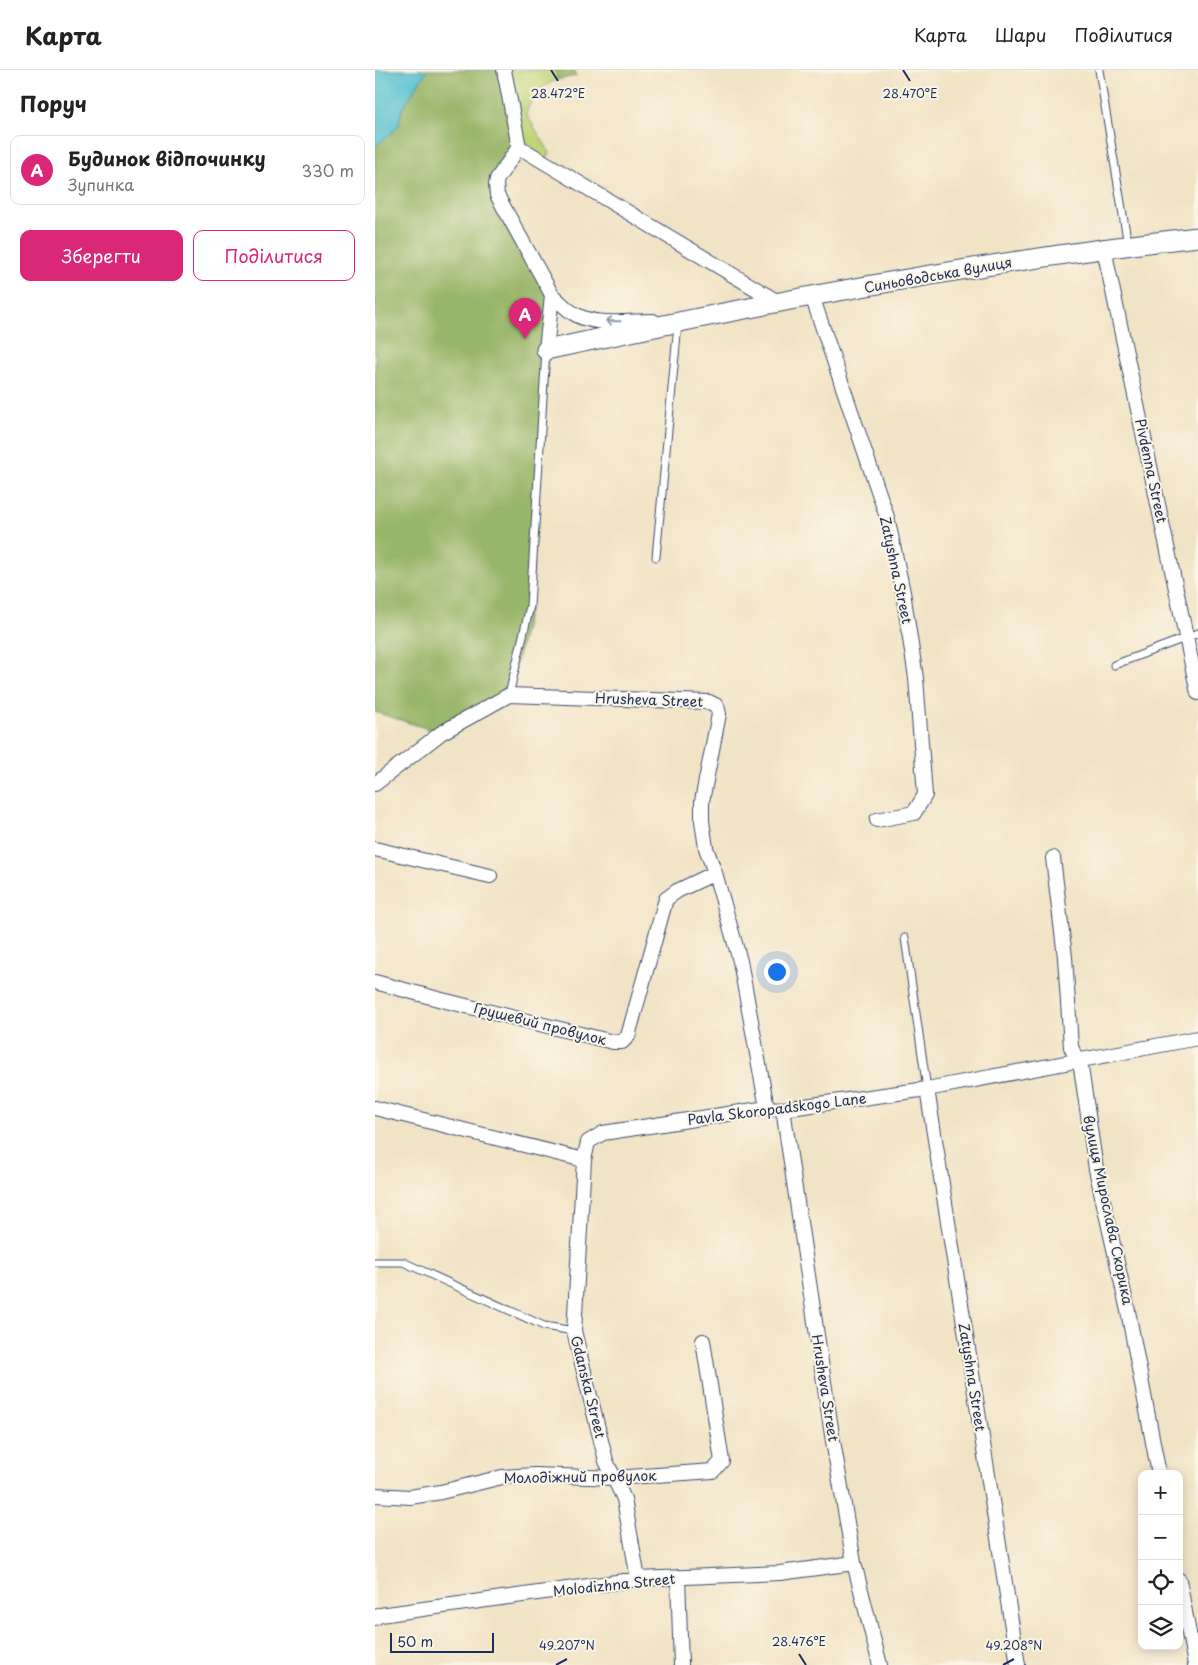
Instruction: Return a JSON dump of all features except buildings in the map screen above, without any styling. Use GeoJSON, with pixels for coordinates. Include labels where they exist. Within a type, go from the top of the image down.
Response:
{"type":"FeatureCollection","features":[{"type":"Feature","properties":{"kind":"street"},"geometry":{"type":"LineString","coordinates":[[503,70],[519,147],[497,179],[497,194],[552,295],[545,350]]}},
{"type":"Feature","properties":{"kind":"street"},"geometry":{"type":"LineString","coordinates":[[519,147],[778,302]]}},
{"type":"Feature","properties":{"kind":"street","name":"Синьоводська вулиця"},"geometry":{"type":"LineString","coordinates":[[545,350],[679,321],[812,296],[1003,264],[1128,245],[1198,237]]}},
{"type":"Feature","properties":{"kind":"street","name":"Pivdenna Street"},"geometry":{"type":"LineString","coordinates":[[1104,249],[1192,635],[1198,693]]}},
{"type":"Feature","properties":{"kind":"street","name":"Синьоводська вулиця"},"geometry":{"type":"LineString","coordinates":[[552,295],[573,313],[591,319],[606,321],[679,321]]}},
{"type":"Feature","properties":{"kind":"street","name":"Zatyshna Street"},"geometry":{"type":"LineString","coordinates":[[812,296],[887,517],[903,592],[916,678],[925,794],[914,813],[877,820]]}},
{"type":"Feature","properties":{"kind":"street"},"geometry":{"type":"LineString","coordinates":[[375,784],[441,733],[509,695]]}},
{"type":"Feature","properties":{"kind":"street","name":"Hrusheva Street"},"geometry":{"type":"LineString","coordinates":[[509,695],[709,702],[717,706],[719,714],[702,801],[702,821],[706,848],[740,961],[767,1108]]}},
{"type":"Feature","properties":{"kind":"street"},"geometry":{"type":"LineString","coordinates":[[375,848],[490,876]]}},
{"type":"Feature","properties":{"kind":"street","name":"вулиця Мирослава Скорика"},"geometry":{"type":"LineString","coordinates":[[1053,858],[1065,957],[1071,1047],[1081,1068],[1096,1169],[1128,1311],[1158,1470]]}},
{"type":"Feature","properties":{"kind":"street","name":"Грушевий провулок"},"geometry":{"type":"LineString","coordinates":[[375,982],[452,1003],[613,1042],[622,1042],[628,1036],[666,899],[715,873]]}},
{"type":"Feature","properties":{"kind":"street","name":"Pavla Skoropadskogo Lane"},"geometry":{"type":"LineString","coordinates":[[584,1160],[588,1142],[603,1133],[767,1108],[783,1109],[927,1088],[1198,1038]]}},
{"type":"Feature","properties":{"kind":"street","name":"Zatyshna Street"},"geometry":{"type":"LineString","coordinates":[[927,1088],[1018,1665]]}},
{"type":"Feature","properties":{"kind":"street"},"geometry":{"type":"LineString","coordinates":[[375,1108],[584,1160]]}},
{"type":"Feature","properties":{"kind":"street","name":"Hrusheva Street"},"geometry":{"type":"LineString","coordinates":[[783,1109],[831,1435],[854,1562],[880,1665]]}},
{"type":"Feature","properties":{"kind":"street","name":"Gdanska Street"},"geometry":{"type":"LineString","coordinates":[[584,1160],[573,1331],[607,1461],[624,1499],[638,1579]]}},
{"type":"Feature","properties":{"kind":"street","name":"Молодіжний провулок"},"geometry":{"type":"LineString","coordinates":[[375,1495],[410,1497],[510,1477],[535,1475],[615,1478],[713,1471],[722,1461],[703,1341]]}},
{"type":"Feature","properties":{"kind":"street","name":"Molodizhna Street"},"geometry":{"type":"LineString","coordinates":[[375,1618],[380,1615],[638,1579],[780,1573],[854,1562]]}},
{"type":"Feature","properties":{"kind":"street"},"geometry":{"type":"LineString","coordinates":[[678,1577],[681,1665]]}},
{"type":"Feature","properties":{"kind":"street"},"geometry":{"type":"LineString","coordinates":[[1183,1601],[1195,1665]]}},
{"type":"Feature","properties":{"kind":"lane"},"geometry":{"type":"LineString","coordinates":[[1099,70],[1128,245]]}},
{"type":"Feature","properties":{"kind":"lane"},"geometry":{"type":"LineString","coordinates":[[656,557],[679,321]]}},
{"type":"Feature","properties":{"kind":"lane"},"geometry":{"type":"LineString","coordinates":[[509,695],[530,606],[545,350]]}},
{"type":"Feature","properties":{"kind":"lane"},"geometry":{"type":"LineString","coordinates":[[1114,665],[1192,635]]}},
{"type":"Feature","properties":{"kind":"lane"},"geometry":{"type":"LineString","coordinates":[[905,938],[927,1088]]}},
{"type":"Feature","properties":{"kind":"lane"},"geometry":{"type":"LineString","coordinates":[[375,1262],[403,1262],[544,1326],[573,1331]]}},
{"type":"Feature","properties":{"kind":"green space"},"geometry":{"type":"Polygon","coordinates":[[[427,70],[504,70],[519,147],[496,184],[552,295],[530,606],[509,695],[441,733],[375,712],[375,147],[398,127],[402,109],[427,70]]]}},
{"type":"Feature","properties":{"kind":"green space"},"geometry":{"type":"Polygon","coordinates":[[[504,70],[556,70],[557,80],[537,92],[526,114],[550,153],[545,162],[519,147],[504,70]]]}},
{"type":"Feature","properties":{"kind":"green space"},"geometry":{"type":"Polygon","coordinates":[[[556,70],[575,70],[576,76],[557,80],[556,70]]]}},
{"type":"Feature","properties":{"kind":"water"},"geometry":{"type":"Polygon","coordinates":[[[375,70],[427,70],[402,109],[398,127],[375,147],[375,70]]]}},
{"type":"Feature","properties":{"kind":"place","name":"Будинок відпочинку"},"geometry":{"type":"Point","coordinates":[525,339]}}]}
